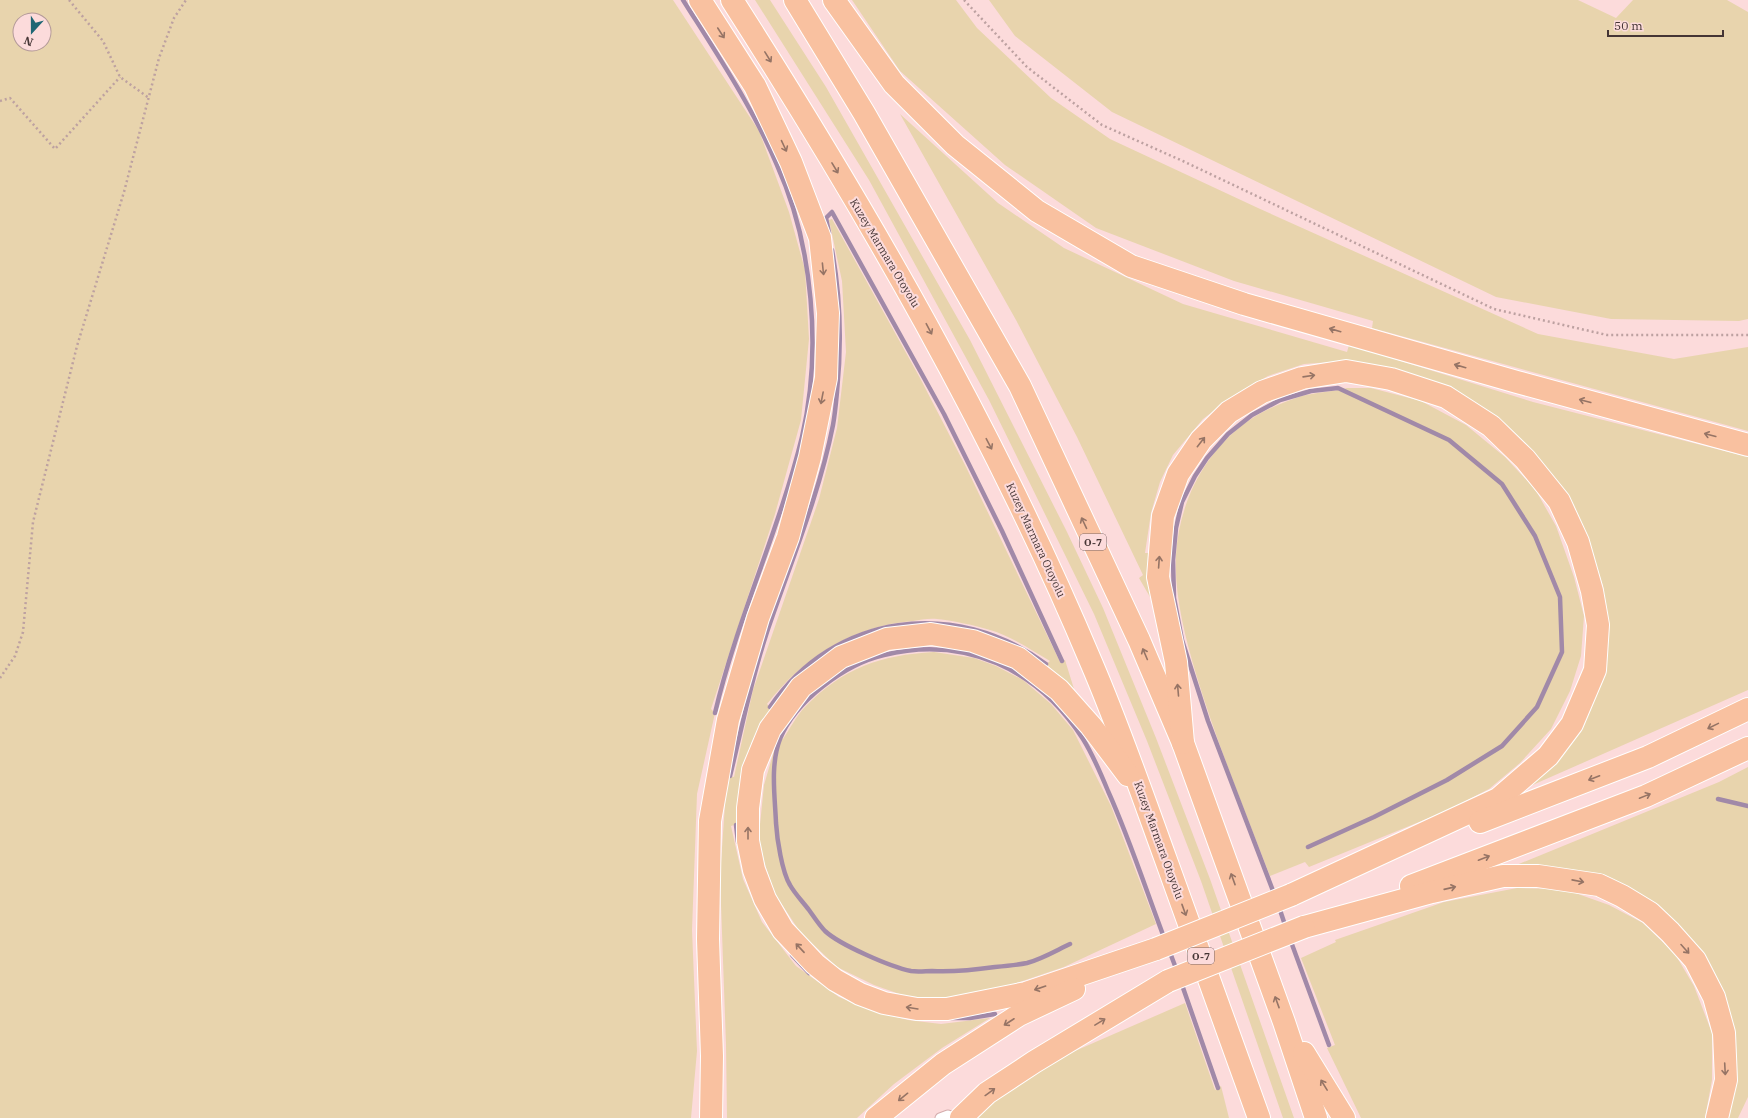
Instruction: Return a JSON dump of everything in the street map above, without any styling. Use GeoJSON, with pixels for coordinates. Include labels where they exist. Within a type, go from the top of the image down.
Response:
{"type":"FeatureCollection","features":[{"type":"Feature","properties":{"kind":"highway"},"geometry":{"type":"LineString","coordinates":[[700,0],[755,86],[791,162],[820,238],[828,313],[826,378],[810,457],[788,537],[758,618],[728,720],[710,821],[708,939],[712,1056],[711,1118]]}},
{"type":"Feature","properties":{"kind":"highway","name":"Kuzey Marmara Otoyolu"},"geometry":{"type":"LineString","coordinates":[[732,0],[780,75],[924,319],[1013,489],[1092,662],[1142,794],[1259,1118]]}},
{"type":"Feature","properties":{"kind":"highway","name":"O-7"},"geometry":{"type":"LineString","coordinates":[[795,0],[864,113],[1020,386],[1139,640],[1183,743],[1284,1022],[1316,1118]]}},
{"type":"Feature","properties":{"kind":"highway"},"geometry":{"type":"LineString","coordinates":[[834,0],[894,84],[954,145],[1037,210],[1131,266],[1244,304],[1510,380],[1748,445]]}},
{"type":"Feature","properties":{"kind":"highway"},"geometry":{"type":"LineString","coordinates":[[1183,743],[1176,662],[1158,577],[1163,516],[1178,474],[1201,440],[1229,412],[1262,392],[1302,378],[1346,371],[1391,379],[1446,397],[1490,426],[1525,459],[1559,501],[1578,542],[1592,591],[1598,625],[1596,670],[1572,724],[1548,756],[1498,800],[1291,895]]}},
{"type":"Feature","properties":{"kind":"highway"},"geometry":{"type":"LineString","coordinates":[[1142,794],[1091,726],[1059,690],[1018,658],[973,640],[931,634],[887,639],[841,657],[801,687],[770,729],[753,770],[748,808],[748,842],[754,870],[764,899],[783,930],[814,964],[835,980],[860,994],[884,1003],[917,1009],[947,1009],[1026,992],[1156,949],[1291,895],[1648,757],[1748,709]]}},
{"type":"Feature","properties":{"kind":"highway"},"geometry":{"type":"LineString","coordinates":[[962,1118],[987,1093],[1034,1062],[1168,981],[1304,927],[1646,796],[1748,748]]}},
{"type":"Feature","properties":{"kind":"highway"},"geometry":{"type":"LineString","coordinates":[[1304,927],[1432,892],[1504,876],[1538,876],[1599,885],[1622,896],[1650,913],[1670,932],[1695,960],[1714,997],[1724,1033],[1726,1080],[1717,1118]]}},
{"type":"Feature","properties":{"kind":"highway"},"geometry":{"type":"LineString","coordinates":[[876,1118],[943,1064],[1019,1016],[1156,949]]}},
{"type":"Feature","properties":{"kind":"highway"},"geometry":{"type":"LineString","coordinates":[[1284,1022],[1344,1118]]}},
{"type":"Feature","properties":{"kind":"highway"},"geometry":{"type":"LineString","coordinates":[[1234,1050],[1246,1118]]}},
{"type":"Feature","properties":{"kind":"lane"},"geometry":{"type":"LineString","coordinates":[[940,1118],[948,1115],[958,1118]]}},
{"type":"Feature","properties":{"kind":"path"},"geometry":{"type":"LineString","coordinates":[[69,0],[103,41],[120,77],[148,98]]}},
{"type":"Feature","properties":{"kind":"path"},"geometry":{"type":"LineString","coordinates":[[0,678],[15,656],[23,632],[33,522],[77,346],[124,192],[159,58],[174,18],[186,0]]}},
{"type":"Feature","properties":{"kind":"path"},"geometry":{"type":"LineString","coordinates":[[964,0],[1027,66],[1102,126],[1185,162],[1494,309],[1607,335],[1748,335]]}},
{"type":"Feature","properties":{"kind":"path"},"geometry":{"type":"LineString","coordinates":[[0,101],[10,98],[55,149],[120,77]]}},
{"type":"Feature","properties":{"kind":"shaded area"},"geometry":{"type":"Polygon","coordinates":[[[0,0],[673,0],[759,131],[789,212],[805,270],[809,339],[801,420],[775,514],[711,709],[715,713],[697,794],[692,930],[697,1051],[691,1118],[0,1118],[0,0]]]}},
{"type":"Feature","properties":{"kind":"shaded area"},"geometry":{"type":"Polygon","coordinates":[[[755,0],[770,0],[826,87],[970,340],[1067,532],[1103,608],[1156,738],[1210,879],[1294,1118],[1283,1118],[1201,881],[1147,741],[1094,614],[989,400],[869,180],[755,0]]]}},
{"type":"Feature","properties":{"kind":"shaded area"},"geometry":{"type":"Polygon","coordinates":[[[852,0],[956,0],[977,28],[1051,98],[1110,139],[1258,208],[1538,334],[1674,359],[1748,347],[1748,431],[1372,328],[1373,321],[1234,281],[1096,228],[1005,165],[900,71],[852,0]]]}},
{"type":"Feature","properties":{"kind":"shaded area"},"geometry":{"type":"Polygon","coordinates":[[[989,0],[1578,0],[1616,18],[1633,0],[1727,0],[1748,12],[1748,319],[1739,321],[1611,319],[1496,297],[1112,112],[1015,36],[989,0]]]}},
{"type":"Feature","properties":{"kind":"shaded area"},"geometry":{"type":"Polygon","coordinates":[[[900,114],[998,203],[1064,248],[1183,304],[1347,352],[1349,345],[1533,402],[1748,457],[1748,690],[1519,791],[1579,730],[1601,685],[1607,639],[1603,586],[1585,531],[1516,436],[1488,411],[1450,389],[1332,362],[1304,364],[1268,376],[1236,394],[1203,419],[1173,455],[1160,482],[1151,513],[1145,553],[1152,553],[1150,597],[1139,578],[1143,575],[1077,437],[1016,320],[900,114]]]}},
{"type":"Feature","properties":{"kind":"shaded area"},"geometry":{"type":"Polygon","coordinates":[[[832,219],[920,378],[966,467],[1060,662],[1065,660],[1074,689],[1046,664],[1050,661],[1013,640],[977,626],[937,619],[925,619],[870,629],[831,647],[813,658],[797,672],[781,687],[767,704],[771,708],[752,741],[741,780],[737,824],[731,826],[743,879],[762,922],[796,966],[839,997],[873,1011],[908,1020],[941,1024],[990,1018],[942,1048],[894,1084],[857,1118],[727,1118],[720,877],[727,775],[734,777],[753,690],[819,499],[837,428],[846,352],[842,281],[829,220],[832,219]]]}},
{"type":"Feature","properties":{"kind":"shaded area"},"geometry":{"type":"Polygon","coordinates":[[[1347,388],[1371,388],[1421,401],[1466,425],[1505,457],[1535,489],[1556,526],[1574,577],[1584,616],[1581,656],[1570,691],[1551,729],[1520,763],[1489,789],[1446,811],[1309,867],[1305,862],[1270,876],[1231,776],[1196,674],[1188,645],[1181,615],[1177,585],[1176,555],[1178,536],[1182,516],[1188,498],[1197,480],[1207,463],[1232,434],[1254,417],[1281,404],[1302,396],[1347,388]]]}},
{"type":"Feature","properties":{"kind":"shaded area"},"geometry":{"type":"Polygon","coordinates":[[[934,652],[974,658],[996,666],[1023,680],[1051,704],[1073,730],[1111,806],[1156,924],[1064,967],[999,989],[942,999],[905,996],[874,985],[837,967],[800,932],[775,894],[758,844],[764,785],[778,737],[783,739],[805,707],[834,682],[848,673],[879,660],[896,656],[934,652]]]}},
{"type":"Feature","properties":{"kind":"shaded area"},"geometry":{"type":"Polygon","coordinates":[[[1748,767],[1748,1097],[1738,1118],[1728,1118],[1733,1091],[1736,1040],[1724,999],[1657,908],[1514,866],[1719,782],[1748,767]]]}},
{"type":"Feature","properties":{"kind":"shaded area"},"geometry":{"type":"Polygon","coordinates":[[[1517,888],[1564,889],[1609,905],[1643,923],[1675,954],[1694,986],[1712,1033],[1712,1080],[1705,1118],[1361,1118],[1327,1048],[1335,1045],[1301,958],[1336,942],[1335,940],[1444,902],[1517,888]]]}},
{"type":"Feature","properties":{"kind":"shaded area"},"geometry":{"type":"Polygon","coordinates":[[[1185,1003],[1215,1090],[1221,1086],[1229,1118],[975,1118],[996,1095],[1068,1054],[1185,1003]]]}},
{"type":"Feature","properties":{"kind":"waterway"},"geometry":{"type":"LineString","coordinates":[[683,0],[721,60],[757,122],[777,165],[789,196],[799,229],[806,264],[812,334],[812,369],[802,437],[782,507],[746,609],[724,678],[715,713]]}},
{"type":"Feature","properties":{"kind":"waterway"},"geometry":{"type":"LineString","coordinates":[[829,233],[826,218],[832,212],[944,414],[1002,531],[1062,661]]}},
{"type":"Feature","properties":{"kind":"waterway"},"geometry":{"type":"LineString","coordinates":[[730,776],[761,650],[812,504],[833,425],[839,374],[840,321],[832,250]]}},
{"type":"Feature","properties":{"kind":"waterway"},"geometry":{"type":"LineString","coordinates":[[1275,896],[1208,721],[1182,640],[1174,598],[1173,560],[1176,528],[1182,502],[1195,476],[1207,458],[1228,434],[1252,415],[1280,400],[1311,391],[1338,388],[1449,440],[1502,484],[1535,536],[1560,597],[1562,652],[1537,707],[1502,746],[1447,780],[1374,817],[1308,847]]}},
{"type":"Feature","properties":{"kind":"waterway"},"geometry":{"type":"LineString","coordinates":[[770,707],[797,675],[828,651],[862,634],[898,625],[936,624],[974,630],[1011,643],[1046,664]]}},
{"type":"Feature","properties":{"kind":"waterway"},"geometry":{"type":"LineString","coordinates":[[1070,944],[1038,959],[1023,964],[964,970],[911,971],[866,955],[832,937],[819,924],[790,885],[782,864],[777,838],[774,792],[775,759],[780,739],[787,725],[797,711],[823,686],[853,667],[884,655],[914,650],[943,650],[971,654],[997,663],[1022,676],[1065,714],[1090,751],[1124,828],[1165,940]]}},
{"type":"Feature","properties":{"kind":"waterway"},"geometry":{"type":"LineString","coordinates":[[1718,799],[1748,806]]}},
{"type":"Feature","properties":{"kind":"waterway"},"geometry":{"type":"LineString","coordinates":[[736,825],[738,842]]}},
{"type":"Feature","properties":{"kind":"waterway"},"geometry":{"type":"LineString","coordinates":[[1279,907],[1286,928]]}},
{"type":"Feature","properties":{"kind":"waterway"},"geometry":{"type":"LineString","coordinates":[[1290,939],[1329,1045]]}},
{"type":"Feature","properties":{"kind":"waterway"},"geometry":{"type":"LineString","coordinates":[[1169,950],[1177,971]]}},
{"type":"Feature","properties":{"kind":"waterway"},"geometry":{"type":"LineString","coordinates":[[792,955],[809,973]]}},
{"type":"Feature","properties":{"kind":"waterway"},"geometry":{"type":"LineString","coordinates":[[1181,982],[1218,1088]]}},
{"type":"Feature","properties":{"kind":"waterway"},"geometry":{"type":"LineString","coordinates":[[951,1018],[970,1018],[995,1014]]}}]}
